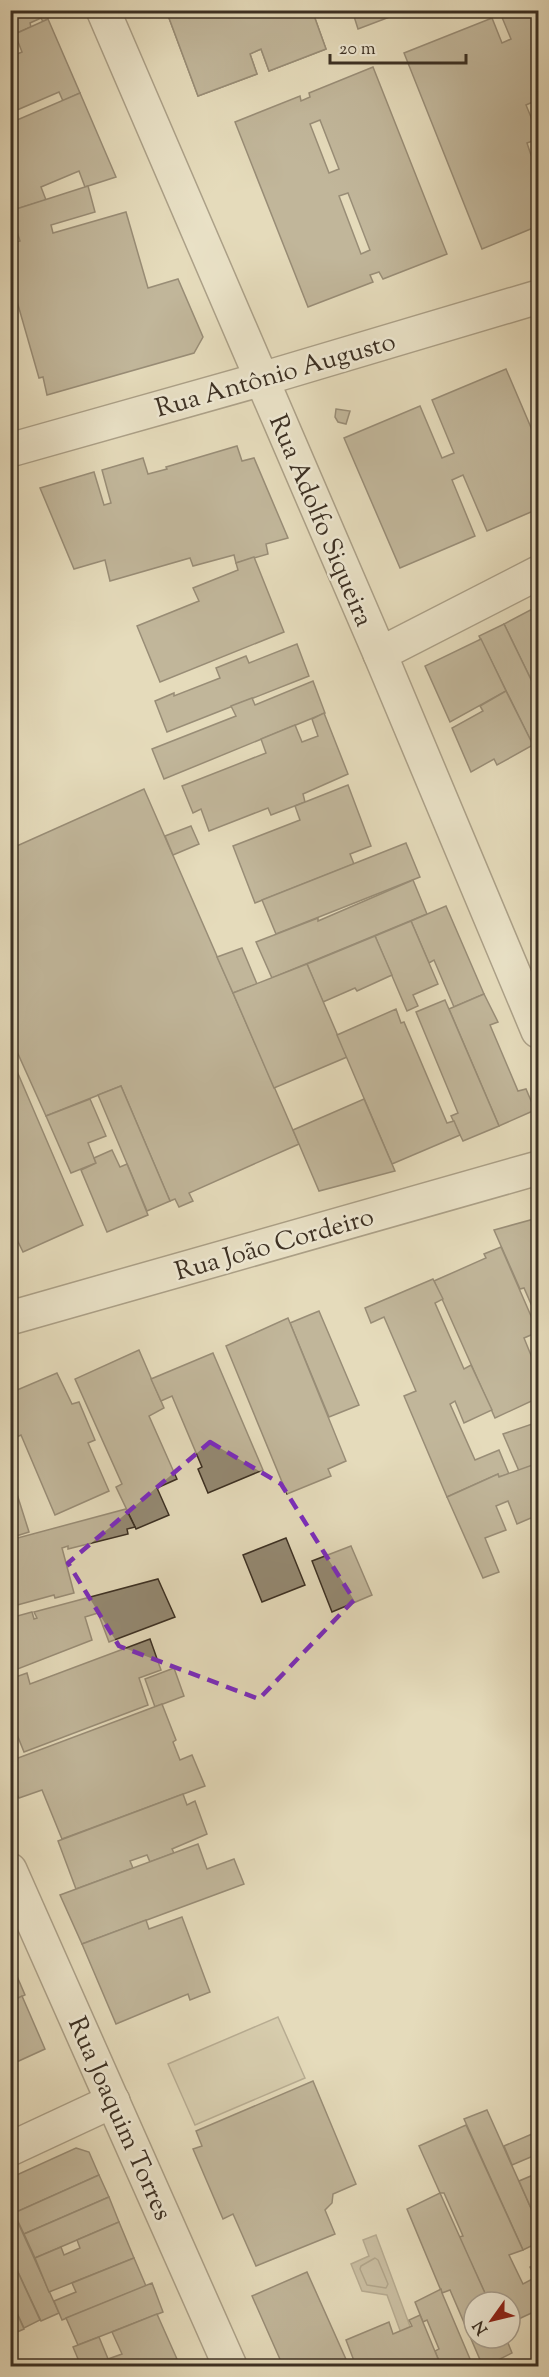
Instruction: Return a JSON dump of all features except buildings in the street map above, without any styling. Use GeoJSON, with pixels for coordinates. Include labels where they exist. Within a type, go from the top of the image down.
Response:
{"type":"FeatureCollection","features":[{"type":"Feature","properties":{"kind":"street","name":"Rua Adolfo Siqueira"},"geometry":{"type":"LineString","coordinates":[[103,10],[380,654],[538,1031]]}},
{"type":"Feature","properties":{"kind":"street","name":"Rua Antônio Augusto"},"geometry":{"type":"LineString","coordinates":[[10,450],[262,379],[538,297]]}},
{"type":"Feature","properties":{"kind":"street"},"geometry":{"type":"LineString","coordinates":[[380,654],[538,573]]}},
{"type":"Feature","properties":{"kind":"street","name":"Rua João Cordeiro"},"geometry":{"type":"LineString","coordinates":[[10,1318],[538,1168]]}},
{"type":"Feature","properties":{"kind":"street","name":"Rua Joaquim Torres"},"geometry":{"type":"LineString","coordinates":[[10,1870],[230,2367]]}},
{"type":"Feature","properties":{"kind":"street"},"geometry":{"type":"LineString","coordinates":[[10,2149],[113,2101]]}},
{"type":"Feature","properties":{"kind":"highlighted area"},"geometry":{"type":"Polygon","coordinates":[[[210,1442],[281,1484],[354,1600],[259,1699],[119,1646],[68,1563],[210,1442]]]}},
{"type":"Feature","properties":{"kind":"shaded area"},"geometry":{"type":"Polygon","coordinates":[[[278,2017],[305,2078],[195,2125],[168,2064],[278,2017]]]}},
{"type":"Feature","properties":{"kind":"water"},"geometry":{"type":"Polygon","coordinates":[[[376,2235],[414,2337],[404,2341],[387,2295],[362,2291],[351,2264],[369,2256],[363,2240],[376,2235]]]}}]}
